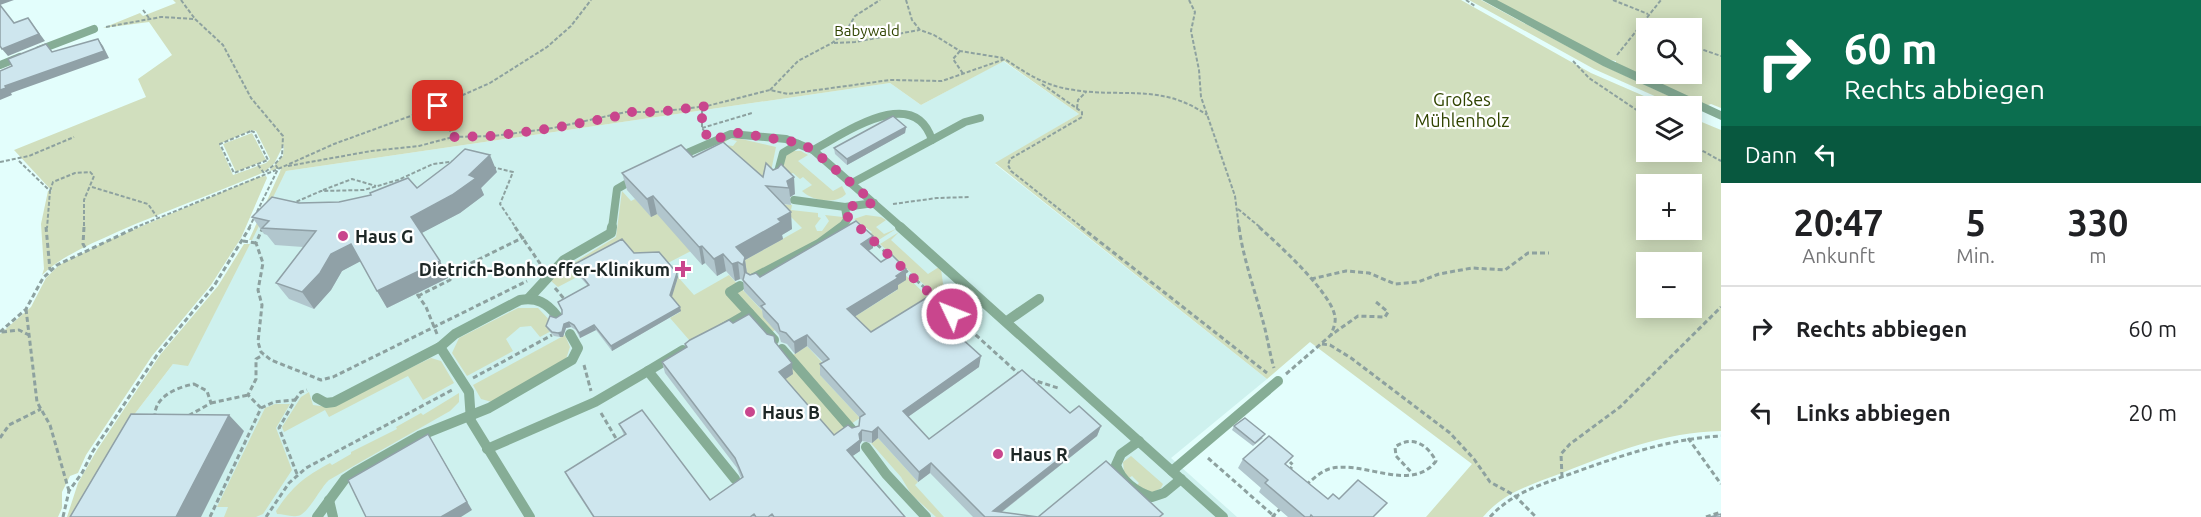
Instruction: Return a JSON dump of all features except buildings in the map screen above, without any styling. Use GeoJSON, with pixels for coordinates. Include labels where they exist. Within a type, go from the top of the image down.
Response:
{"type":"FeatureCollection","features":[{"type":"Feature","properties":{"kind":"street"},"geometry":{"type":"LineString","coordinates":[[1488,0],[1607,63],[1721,116]]}},
{"type":"Feature","properties":{"kind":"lane"},"geometry":{"type":"LineString","coordinates":[[0,65],[94,29]]}},
{"type":"Feature","properties":{"kind":"lane"},"geometry":{"type":"LineString","coordinates":[[813,150],[883,114],[892,112],[912,115],[931,132],[932,140]]}},
{"type":"Feature","properties":{"kind":"lane"},"geometry":{"type":"LineString","coordinates":[[852,183],[965,122],[980,118]]}},
{"type":"Feature","properties":{"kind":"lane"},"geometry":{"type":"LineString","coordinates":[[668,162],[711,141],[739,133],[800,143],[813,150],[1007,321],[1223,517]]}},
{"type":"Feature","properties":{"kind":"lane"},"geometry":{"type":"LineString","coordinates":[[776,181],[780,155],[790,146],[800,143]]}},
{"type":"Feature","properties":{"kind":"lane"},"geometry":{"type":"LineString","coordinates":[[530,298],[564,260],[611,233],[617,189],[650,171]]}},
{"type":"Feature","properties":{"kind":"lane"},"geometry":{"type":"LineString","coordinates":[[794,200],[845,207],[877,206]]}},
{"type":"Feature","properties":{"kind":"lane"},"geometry":{"type":"LineString","coordinates":[[752,279],[822,243],[836,233],[848,217],[845,207]]}},
{"type":"Feature","properties":{"kind":"lane"},"geometry":{"type":"LineString","coordinates":[[740,286],[730,292],[774,340]]}},
{"type":"Feature","properties":{"kind":"lane"},"geometry":{"type":"LineString","coordinates":[[317,398],[326,403],[334,402],[440,347],[455,334],[520,300],[530,298],[544,301],[557,316]]}},
{"type":"Feature","properties":{"kind":"lane"},"geometry":{"type":"LineString","coordinates":[[1007,321],[1039,299]]}},
{"type":"Feature","properties":{"kind":"lane"},"geometry":{"type":"LineString","coordinates":[[717,332],[749,313]]}},
{"type":"Feature","properties":{"kind":"lane"},"geometry":{"type":"LineString","coordinates":[[317,517],[345,479],[357,471],[419,436],[489,408],[572,360],[578,348],[570,334]]}},
{"type":"Feature","properties":{"kind":"lane"},"geometry":{"type":"LineString","coordinates":[[440,347],[464,384],[470,399],[471,421],[530,517]]}},
{"type":"Feature","properties":{"kind":"lane"},"geometry":{"type":"LineString","coordinates":[[782,349],[854,432]]}},
{"type":"Feature","properties":{"kind":"lane"},"geometry":{"type":"LineString","coordinates":[[487,449],[595,402],[683,350]]}},
{"type":"Feature","properties":{"kind":"lane"},"geometry":{"type":"LineString","coordinates":[[648,370],[735,479]]}},
{"type":"Feature","properties":{"kind":"lane"},"geometry":{"type":"LineString","coordinates":[[1139,441],[1117,459],[1115,464],[1117,471],[1130,485],[1148,497],[1157,497],[1197,449],[1278,381]]}},
{"type":"Feature","properties":{"kind":"lane"},"geometry":{"type":"LineString","coordinates":[[866,447],[886,474],[926,517]]}},
{"type":"Feature","properties":{"kind":"lane"},"geometry":{"type":"LineString","coordinates":[[329,500],[333,517]]}},
{"type":"Feature","properties":{"kind":"path"},"geometry":{"type":"LineString","coordinates":[[181,0],[195,19],[223,45],[250,98],[282,136],[282,156],[264,173]]}},
{"type":"Feature","properties":{"kind":"path"},"geometry":{"type":"LineString","coordinates":[[63,517],[69,491],[157,355],[214,286],[243,241],[278,169],[334,144],[438,106],[490,83],[547,47],[571,26],[591,0]]}},
{"type":"Feature","properties":{"kind":"path"},"geometry":{"type":"LineString","coordinates":[[0,332],[26,309],[50,270],[86,249],[264,173],[301,162],[419,146],[453,137],[494,136],[554,128],[614,117],[626,112],[657,112],[707,106],[752,97],[770,90],[798,61],[832,43],[845,33],[855,16],[880,0]]}},
{"type":"Feature","properties":{"kind":"path"},"geometry":{"type":"LineString","coordinates":[[906,0],[912,20],[920,30],[960,51],[1005,58],[1082,112],[1083,117],[1010,159],[1008,165],[1011,171],[1278,381]]}},
{"type":"Feature","properties":{"kind":"path"},"geometry":{"type":"LineString","coordinates":[[1189,0],[1195,12],[1191,31],[1199,70],[1201,97],[1235,196],[1242,250],[1278,381]]}},
{"type":"Feature","properties":{"kind":"path"},"geometry":{"type":"LineString","coordinates":[[1612,0],[1648,14]]}},
{"type":"Feature","properties":{"kind":"path"},"geometry":{"type":"LineString","coordinates":[[1645,18],[1661,0]]}},
{"type":"Feature","properties":{"kind":"path"},"geometry":{"type":"LineString","coordinates":[[143,10],[149,18]]}},
{"type":"Feature","properties":{"kind":"path"},"geometry":{"type":"LineString","coordinates":[[94,29],[149,18],[195,19]]}},
{"type":"Feature","properties":{"kind":"path"},"geometry":{"type":"LineString","coordinates":[[832,43],[855,42],[920,30]]}},
{"type":"Feature","properties":{"kind":"path"},"geometry":{"type":"LineString","coordinates":[[1607,63],[1617,55],[1636,30]]}},
{"type":"Feature","properties":{"kind":"path"},"geometry":{"type":"LineString","coordinates":[[1702,49],[1721,56]]}},
{"type":"Feature","properties":{"kind":"path"},"geometry":{"type":"LineString","coordinates":[[960,51],[953,59],[964,75]]}},
{"type":"Feature","properties":{"kind":"path"},"geometry":{"type":"LineString","coordinates":[[770,90],[788,94],[891,80],[942,81],[964,75],[1005,58]]}},
{"type":"Feature","properties":{"kind":"path"},"geometry":{"type":"LineString","coordinates":[[1573,61],[1589,78],[1636,110]]}},
{"type":"Feature","properties":{"kind":"path"},"geometry":{"type":"LineString","coordinates":[[1038,81],[1087,92],[1157,94],[1188,100],[1201,97]]}},
{"type":"Feature","properties":{"kind":"path"},"geometry":{"type":"LineString","coordinates":[[1077,108],[1078,100],[1087,92]]}},
{"type":"Feature","properties":{"kind":"path"},"geometry":{"type":"LineString","coordinates":[[1188,100],[1207,115]]}},
{"type":"Feature","properties":{"kind":"path"},"geometry":{"type":"LineString","coordinates":[[438,106],[453,137]]}},
{"type":"Feature","properties":{"kind":"path"},"geometry":{"type":"LineString","coordinates":[[707,106],[702,110],[702,129],[711,141]]}},
{"type":"Feature","properties":{"kind":"path"},"geometry":{"type":"LineString","coordinates":[[702,129],[752,113]]}},
{"type":"Feature","properties":{"kind":"path"},"geometry":{"type":"LineString","coordinates":[[251,131],[254,132],[268,160],[258,165],[234,173],[220,144],[251,131]]}},
{"type":"Feature","properties":{"kind":"path"},"geometry":{"type":"LineString","coordinates":[[0,162],[19,161],[48,146],[74,137]]}},
{"type":"Feature","properties":{"kind":"path"},"geometry":{"type":"LineString","coordinates":[[1702,151],[1721,161]]}},
{"type":"Feature","properties":{"kind":"path"},"geometry":{"type":"LineString","coordinates":[[19,161],[50,191]]}},
{"type":"Feature","properties":{"kind":"path"},"geometry":{"type":"LineString","coordinates":[[321,191],[349,192],[377,186],[398,180],[433,164],[460,161],[450,168]]}},
{"type":"Feature","properties":{"kind":"path"},"geometry":{"type":"LineString","coordinates":[[275,164],[278,169]]}},
{"type":"Feature","properties":{"kind":"path"},"geometry":{"type":"LineString","coordinates":[[258,165],[264,173]]}},
{"type":"Feature","properties":{"kind":"path"},"geometry":{"type":"LineString","coordinates":[[491,167],[513,172],[512,180],[502,194],[500,204],[541,258],[542,264]]}},
{"type":"Feature","properties":{"kind":"path"},"geometry":{"type":"LineString","coordinates":[[50,270],[46,221],[53,182],[75,173],[90,172],[94,176],[92,187],[83,201],[86,234],[83,244],[86,249]]}},
{"type":"Feature","properties":{"kind":"path"},"geometry":{"type":"LineString","coordinates":[[285,207],[352,178],[377,186]]}},
{"type":"Feature","properties":{"kind":"path"},"geometry":{"type":"LineString","coordinates":[[92,187],[148,204],[157,217]]}},
{"type":"Feature","properties":{"kind":"path"},"geometry":{"type":"LineString","coordinates":[[877,206],[937,198],[970,197]]}},
{"type":"Feature","properties":{"kind":"path"},"geometry":{"type":"LineString","coordinates":[[1237,208],[1327,297],[1334,312],[1335,324],[1331,335]]}},
{"type":"Feature","properties":{"kind":"path"},"geometry":{"type":"LineString","coordinates":[[270,219],[263,226],[256,243],[263,263],[258,290],[262,305],[258,342],[264,355],[271,360],[321,380],[333,377],[518,284],[535,280],[543,281],[557,289],[567,303]]}},
{"type":"Feature","properties":{"kind":"path"},"geometry":{"type":"LineString","coordinates":[[440,347],[434,326],[418,295],[450,280],[453,272],[524,237]]}},
{"type":"Feature","properties":{"kind":"path"},"geometry":{"type":"LineString","coordinates":[[864,240],[869,237],[1018,375],[1061,389]]}},
{"type":"Feature","properties":{"kind":"path"},"geometry":{"type":"LineString","coordinates":[[243,241],[256,243]]}},
{"type":"Feature","properties":{"kind":"path"},"geometry":{"type":"LineString","coordinates":[[1311,279],[1346,271],[1369,273],[1395,284],[1418,282],[1439,274],[1472,268],[1504,270],[1528,253],[1549,253]]}},
{"type":"Feature","properties":{"kind":"path"},"geometry":{"type":"LineString","coordinates":[[1278,381],[1331,335],[1358,316],[1385,317],[1388,312],[1376,302]]}},
{"type":"Feature","properties":{"kind":"path"},"geometry":{"type":"LineString","coordinates":[[1562,477],[1561,454],[1570,444],[1620,407],[1721,307]]}},
{"type":"Feature","properties":{"kind":"path"},"geometry":{"type":"LineString","coordinates":[[26,309],[37,402],[50,425],[69,491]]}},
{"type":"Feature","properties":{"kind":"path"},"geometry":{"type":"LineString","coordinates":[[0,332],[12,330],[29,335]]}},
{"type":"Feature","properties":{"kind":"path"},"geometry":{"type":"LineString","coordinates":[[266,517],[297,474],[552,335]]}},
{"type":"Feature","properties":{"kind":"path"},"geometry":{"type":"LineString","coordinates":[[1323,344],[1330,345],[1351,358],[1450,433],[1474,459],[1490,482],[1514,495],[1536,517]]}},
{"type":"Feature","properties":{"kind":"path"},"geometry":{"type":"LineString","coordinates":[[248,395],[256,379],[256,359],[264,355]]}},
{"type":"Feature","properties":{"kind":"path"},"geometry":{"type":"LineString","coordinates":[[211,403],[210,397],[201,386],[183,385],[168,393],[155,411],[155,415],[163,423],[172,423],[187,419],[211,403],[248,395]]}},
{"type":"Feature","properties":{"kind":"path"},"geometry":{"type":"LineString","coordinates":[[248,395],[261,408]]}},
{"type":"Feature","properties":{"kind":"path"},"geometry":{"type":"LineString","coordinates":[[210,517],[261,408],[274,402],[295,400],[279,428],[297,474]]}},
{"type":"Feature","properties":{"kind":"path"},"geometry":{"type":"LineString","coordinates":[[0,438],[9,425],[41,409]]}},
{"type":"Feature","properties":{"kind":"path"},"geometry":{"type":"LineString","coordinates":[[1490,517],[1514,495],[1622,454],[1688,438],[1721,436]]}},
{"type":"Feature","properties":{"kind":"path"},"geometry":{"type":"LineString","coordinates":[[1688,438],[1721,484]]}},
{"type":"Feature","properties":{"kind":"path"},"geometry":{"type":"LineString","coordinates":[[1313,492],[1305,486],[1320,472],[1334,468],[1397,474],[1424,474],[1433,469],[1436,461],[1431,452],[1413,440],[1402,441],[1395,447],[1396,456],[1412,473]]}},
{"type":"Feature","properties":{"kind":"path"},"geometry":{"type":"LineString","coordinates":[[1197,449],[1273,516],[1289,500]]}},
{"type":"Feature","properties":{"kind":"path"},"geometry":{"type":"LineString","coordinates":[[1286,474],[1293,465],[1290,462]]}},
{"type":"Feature","properties":{"kind":"path"},"geometry":{"type":"LineString","coordinates":[[1257,501],[1265,493]]}},
{"type":"Feature","properties":{"kind":"path"},"geometry":{"type":"LineString","coordinates":[[1706,517],[1721,512]]}},
{"type":"Feature","properties":{"kind":"shaded area","name":"Dietrich-Bonhoeffer-Klinikum"},"geometry":{"type":"Polygon","coordinates":[[[1003,61],[1079,114],[995,164],[1267,379],[1171,458],[1237,517],[74,517],[120,433],[173,364],[188,365],[286,171],[890,83],[921,105],[1003,61]]]}},
{"type":"Feature","properties":{"kind":"green space"},"geometry":{"type":"Polygon","coordinates":[[[173,0],[1461,0],[1591,73],[1644,96],[1636,96],[1636,162],[1702,162],[1702,122],[1721,130],[1721,431],[1660,439],[1601,458],[1510,495],[1491,508],[1483,517],[1426,517],[1472,464],[1310,342],[1267,379],[995,163],[1079,114],[1004,61],[921,105],[890,83],[286,171],[252,240],[249,240],[280,172],[281,168],[269,171],[283,156],[284,144],[274,164],[262,173],[97,241],[68,256],[42,275],[44,269],[41,224],[48,191],[52,191],[14,150],[146,97],[138,79],[172,55],[149,22],[103,28],[140,13],[143,16],[176,3],[173,0]],[[252,130],[219,144],[233,175],[266,163],[270,159],[256,131],[252,130]]]}},
{"type":"Feature","properties":{"kind":"green space"},"geometry":{"type":"Polygon","coordinates":[[[1469,0],[1481,0],[1636,81],[1636,84],[1643,84],[1669,96],[1655,96],[1594,69],[1469,0]]]}},
{"type":"Feature","properties":{"kind":"green space"},"geometry":{"type":"Polygon","coordinates":[[[1495,0],[1721,0],[1721,108],[1711,104],[1702,105],[1702,96],[1684,96],[1658,84],[1702,84],[1702,18],[1636,18],[1636,73],[1616,64],[1616,61],[1605,59],[1495,0]]]}},
{"type":"Feature","properties":{"kind":"green space"},"geometry":{"type":"Polygon","coordinates":[[[252,133],[266,160],[236,172],[223,144],[252,133]]]}},
{"type":"Feature","properties":{"kind":"green space"},"geometry":{"type":"Polygon","coordinates":[[[737,138],[776,147],[769,181],[717,159],[716,144],[729,139],[725,142],[726,145],[733,146],[737,141],[730,139],[737,138]]]}},
{"type":"Feature","properties":{"kind":"green space"},"geometry":{"type":"Polygon","coordinates":[[[793,151],[801,151],[808,155],[798,161],[833,191],[842,186],[846,194],[830,201],[812,197],[802,191],[812,185],[803,177],[800,179],[793,173],[787,175],[783,172],[785,156],[793,151]]]}},
{"type":"Feature","properties":{"kind":"green space"},"geometry":{"type":"Polygon","coordinates":[[[266,176],[241,238],[211,285],[152,356],[86,455],[78,473],[70,476],[62,492],[62,508],[58,517],[0,517],[0,334],[31,307],[46,278],[59,265],[109,240],[258,177],[266,176]]]}},
{"type":"Feature","properties":{"kind":"green space"},"geometry":{"type":"Polygon","coordinates":[[[622,191],[631,201],[635,199],[651,216],[662,211],[691,251],[666,264],[575,270],[579,276],[558,287],[551,281],[570,265],[616,237],[622,191]]]}},
{"type":"Feature","properties":{"kind":"green space"},"geometry":{"type":"Polygon","coordinates":[[[778,204],[792,205],[791,210],[818,213],[818,217],[821,218],[815,226],[817,231],[822,231],[829,221],[825,215],[843,217],[858,231],[761,289],[738,264],[802,228],[778,204]]]}},
{"type":"Feature","properties":{"kind":"green space"},"geometry":{"type":"Polygon","coordinates":[[[866,215],[886,220],[876,227],[884,234],[896,229],[877,241],[870,234],[872,232],[854,219],[866,215]]]}},
{"type":"Feature","properties":{"kind":"green space"},"geometry":{"type":"Polygon","coordinates":[[[899,232],[891,240],[928,274],[939,267],[941,269],[944,291],[960,308],[955,313],[880,244],[899,232]]]}},
{"type":"Feature","properties":{"kind":"green space"},"geometry":{"type":"Polygon","coordinates":[[[244,244],[250,244],[188,366],[173,364],[120,433],[74,517],[67,517],[78,483],[97,450],[160,355],[218,286],[244,244]]]}},
{"type":"Feature","properties":{"kind":"green space"},"geometry":{"type":"Polygon","coordinates":[[[899,269],[927,296],[924,299],[936,309],[871,344],[848,321],[897,290],[899,269]]]}},
{"type":"Feature","properties":{"kind":"green space"},"geometry":{"type":"Polygon","coordinates":[[[729,275],[778,328],[766,336],[690,341],[670,318],[680,312],[666,294],[674,289],[678,277],[694,295],[729,275]]]}},
{"type":"Feature","properties":{"kind":"green space"},"geometry":{"type":"Polygon","coordinates":[[[518,308],[538,308],[557,328],[540,337],[531,326],[520,327],[506,339],[513,351],[467,376],[452,353],[459,338],[518,308]]]}},
{"type":"Feature","properties":{"kind":"green space"},"geometry":{"type":"Polygon","coordinates":[[[565,335],[570,347],[566,359],[492,402],[481,399],[473,385],[565,335]]]}},
{"type":"Feature","properties":{"kind":"green space"},"geometry":{"type":"Polygon","coordinates":[[[807,346],[829,370],[821,376],[860,418],[828,439],[780,383],[782,362],[807,346]]]}},
{"type":"Feature","properties":{"kind":"green space"},"geometry":{"type":"Polygon","coordinates":[[[431,358],[441,361],[454,383],[423,400],[408,376],[329,417],[325,410],[284,432],[282,427],[301,397],[309,392],[313,405],[328,407],[431,358]]]}},
{"type":"Feature","properties":{"kind":"green space"},"geometry":{"type":"Polygon","coordinates":[[[459,393],[459,402],[450,411],[329,480],[301,515],[277,514],[276,511],[288,495],[313,473],[330,463],[332,465],[351,452],[397,429],[396,427],[421,413],[423,415],[459,393]]]}},
{"type":"Feature","properties":{"kind":"green space"},"geometry":{"type":"Polygon","coordinates":[[[275,404],[290,404],[276,428],[292,470],[263,514],[256,517],[224,517],[228,507],[217,507],[265,408],[275,404]]]}},
{"type":"Feature","properties":{"kind":"green space"},"geometry":{"type":"Polygon","coordinates":[[[878,438],[918,482],[915,485],[944,517],[936,517],[911,494],[901,477],[871,443],[878,438]]]}},
{"type":"Feature","properties":{"kind":"green space"},"geometry":{"type":"Polygon","coordinates":[[[1131,456],[1163,484],[1161,488],[1152,493],[1137,485],[1139,483],[1132,476],[1129,478],[1124,472],[1123,462],[1131,456]]]}},
{"type":"Feature","properties":{"kind":"place","name":"Haus G"},"geometry":{"type":"Point","coordinates":[343,236]}},
{"type":"Feature","properties":{"kind":"place","name":"Dietrich-Bonhoeffer-Klinikum"},"geometry":{"type":"Point","coordinates":[683,269]}},
{"type":"Feature","properties":{"kind":"place","name":"Haus B"},"geometry":{"type":"Point","coordinates":[750,412]}},
{"type":"Feature","properties":{"kind":"place","name":"Haus R"},"geometry":{"type":"Point","coordinates":[998,454]}},
{"type":"Feature","properties":{"kind":"route"},"geometry":{"type":"LineString","coordinates":[[438,106],[453,137],[494,136],[554,128],[614,117],[626,112],[657,112],[707,106],[702,110],[704,117],[702,129],[711,141],[739,133],[800,143],[813,150],[874,203],[845,207],[848,217],[952,314]]}},
{"type":"Feature","properties":{"kind":"park label","name":"Babywald"},"geometry":{"type":"Point","coordinates":[867,30]}},
{"type":"Feature","properties":{"kind":"park label","name":"Großes Mühlenholz"},"geometry":{"type":"Point","coordinates":[1462,109]}}]}
